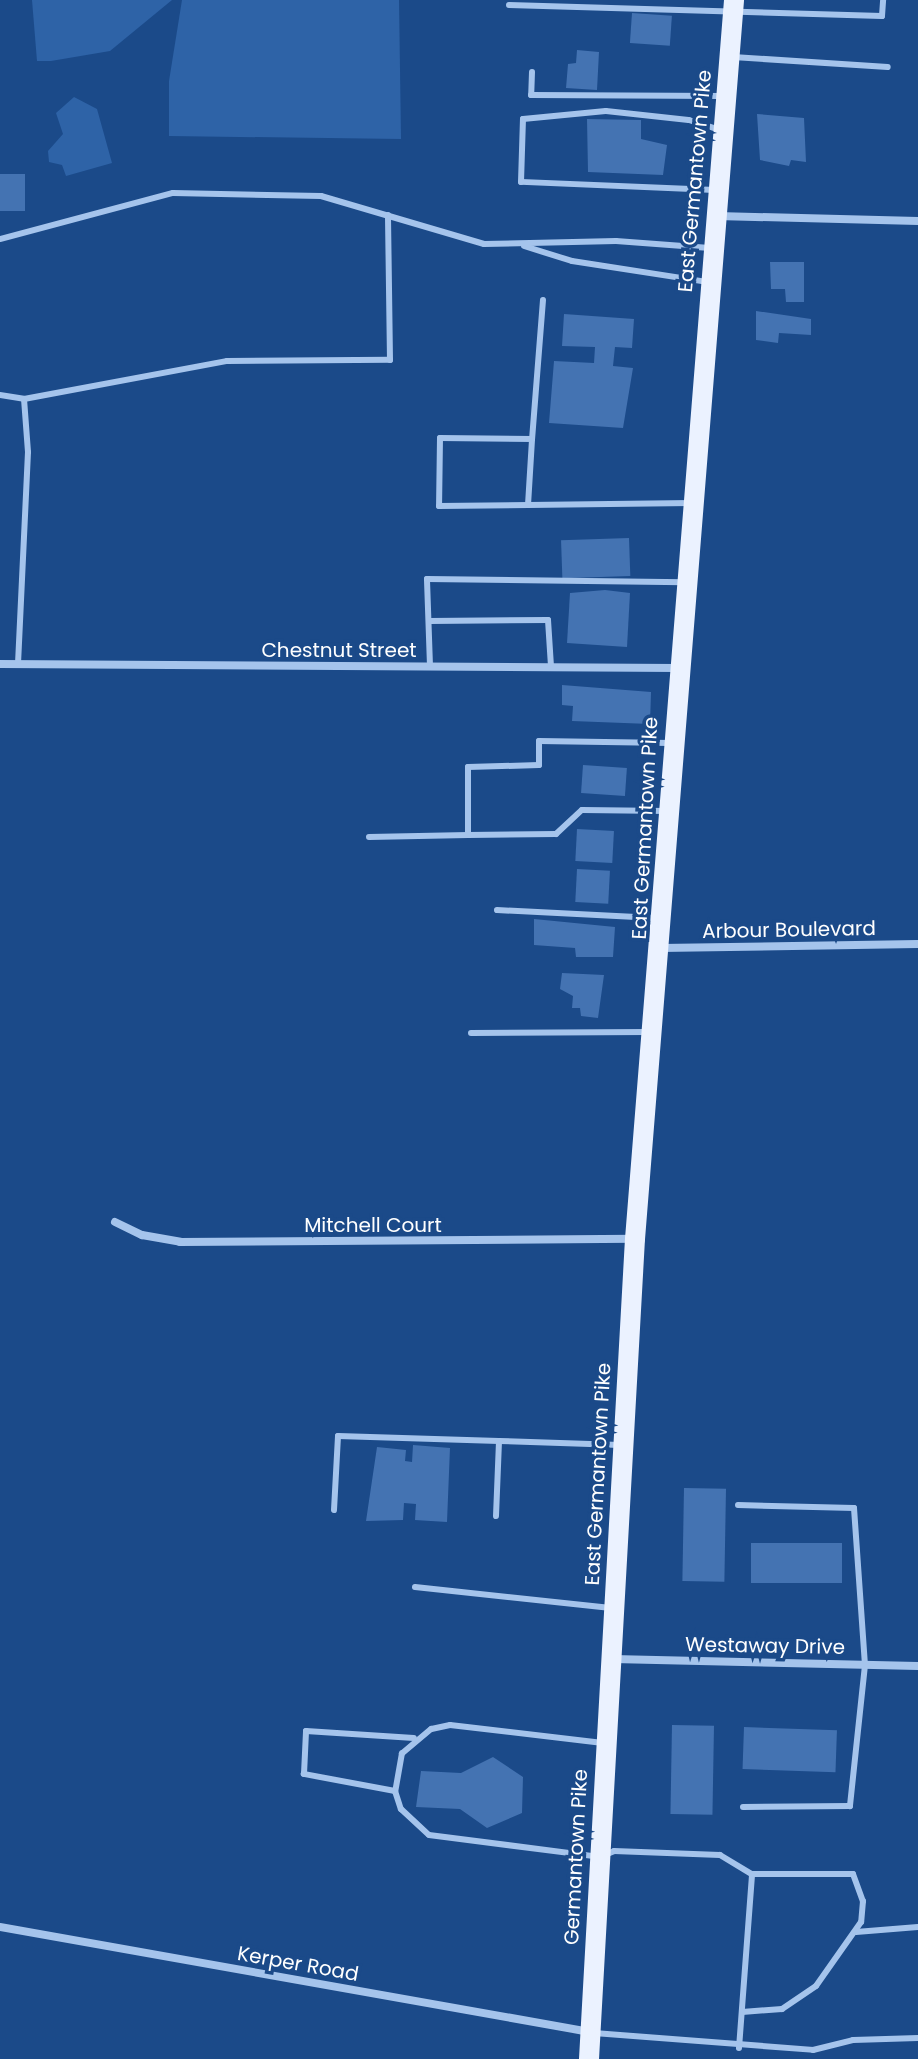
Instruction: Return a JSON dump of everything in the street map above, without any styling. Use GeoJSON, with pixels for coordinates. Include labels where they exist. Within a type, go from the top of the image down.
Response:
{"type":"FeatureCollection","features":[{"type":"Feature","properties":{"kind":"main road","name":"East Germantown Pike"},"geometry":{"type":"LineString","coordinates":[[612,1659],[635,1239],[661,948],[678,668],[734,6]]}},
{"type":"Feature","properties":{"kind":"main road","name":"Germantown Pike"},"geometry":{"type":"LineString","coordinates":[[589,2059],[612,1659]]}},
{"type":"Feature","properties":{"kind":"street"},"geometry":{"type":"LineString","coordinates":[[716,216],[918,221]]}},
{"type":"Feature","properties":{"kind":"street","name":"Chestnut Street"},"geometry":{"type":"LineString","coordinates":[[0,664],[678,668]]}},
{"type":"Feature","properties":{"kind":"street","name":"Arbour Boulevard"},"geometry":{"type":"LineString","coordinates":[[661,948],[918,944]]}},
{"type":"Feature","properties":{"kind":"street","name":"Mitchell Court"},"geometry":{"type":"LineString","coordinates":[[115,1222],[142,1235],[180,1242],[635,1239]]}},
{"type":"Feature","properties":{"kind":"street","name":"Westaway Drive"},"geometry":{"type":"LineString","coordinates":[[612,1659],[918,1666]]}},
{"type":"Feature","properties":{"kind":"street","name":"Kerper Road"},"geometry":{"type":"LineString","coordinates":[[0,1927],[590,2032]]}},
{"type":"Feature","properties":{"kind":"lane"},"geometry":{"type":"LineString","coordinates":[[509,5],[734,6],[882,16],[883,0]]}},
{"type":"Feature","properties":{"kind":"lane"},"geometry":{"type":"LineString","coordinates":[[730,57],[888,67]]}},
{"type":"Feature","properties":{"kind":"lane"},"geometry":{"type":"LineString","coordinates":[[532,72],[531,95],[726,96]]}},
{"type":"Feature","properties":{"kind":"lane"},"geometry":{"type":"LineString","coordinates":[[718,190],[521,182],[523,119],[606,111],[689,120],[723,131]]}},
{"type":"Feature","properties":{"kind":"lane"},"geometry":{"type":"LineString","coordinates":[[0,239],[173,193],[321,196],[484,244],[616,241],[713,248]]}},
{"type":"Feature","properties":{"kind":"lane"},"geometry":{"type":"LineString","coordinates":[[0,395],[24,399],[227,361],[390,360],[388,215]]}},
{"type":"Feature","properties":{"kind":"lane"},"geometry":{"type":"LineString","coordinates":[[516,243],[572,261],[710,282]]}},
{"type":"Feature","properties":{"kind":"lane"},"geometry":{"type":"LineString","coordinates":[[528,505],[543,300]]}},
{"type":"Feature","properties":{"kind":"lane"},"geometry":{"type":"LineString","coordinates":[[18,664],[28,452],[24,399]]}},
{"type":"Feature","properties":{"kind":"lane"},"geometry":{"type":"LineString","coordinates":[[532,439],[440,438],[439,506],[692,503]]}},
{"type":"Feature","properties":{"kind":"lane"},"geometry":{"type":"LineString","coordinates":[[430,666],[427,579],[685,582]]}},
{"type":"Feature","properties":{"kind":"lane"},"geometry":{"type":"LineString","coordinates":[[429,621],[548,620],[551,667]]}},
{"type":"Feature","properties":{"kind":"lane"},"geometry":{"type":"LineString","coordinates":[[468,835],[468,767],[539,765],[539,741],[674,743]]}},
{"type":"Feature","properties":{"kind":"lane"},"geometry":{"type":"LineString","coordinates":[[369,837],[556,834],[582,810],[670,811]]}},
{"type":"Feature","properties":{"kind":"lane"},"geometry":{"type":"LineString","coordinates":[[497,910],[663,919]]}},
{"type":"Feature","properties":{"kind":"lane"},"geometry":{"type":"LineString","coordinates":[[471,1033],[652,1032]]}},
{"type":"Feature","properties":{"kind":"lane"},"geometry":{"type":"LineString","coordinates":[[334,1510],[338,1436],[624,1445]]}},
{"type":"Feature","properties":{"kind":"lane"},"geometry":{"type":"LineString","coordinates":[[496,1516],[499,1441]]}},
{"type":"Feature","properties":{"kind":"lane"},"geometry":{"type":"LineString","coordinates":[[738,1505],[854,1508],[865,1665],[850,1806],[743,1807]]}},
{"type":"Feature","properties":{"kind":"lane"},"geometry":{"type":"LineString","coordinates":[[415,1587],[615,1608]]}},
{"type":"Feature","properties":{"kind":"lane"},"geometry":{"type":"LineString","coordinates":[[395,1791],[304,1774],[306,1731],[414,1738],[450,1725],[607,1743]]}},
{"type":"Feature","properties":{"kind":"lane"},"geometry":{"type":"LineString","coordinates":[[414,1738],[399,1762],[395,1791],[401,1809],[429,1835],[600,1857],[614,1851],[720,1855],[752,1874],[853,1874],[863,1901],[856,1932],[803,1998],[769,2013],[742,2012]]}},
{"type":"Feature","properties":{"kind":"lane"},"geometry":{"type":"LineString","coordinates":[[739,2048],[752,1874]]}},
{"type":"Feature","properties":{"kind":"lane"},"geometry":{"type":"LineString","coordinates":[[856,1932],[918,1927]]}},
{"type":"Feature","properties":{"kind":"lane"},"geometry":{"type":"LineString","coordinates":[[590,2032],[739,2048],[813,2050],[853,2040],[918,2038]]}},
{"type":"Feature","properties":{"kind":"shaded area"},"geometry":{"type":"Polygon","coordinates":[[[32,0],[172,0],[110,51],[37,61],[32,0]]]}},
{"type":"Feature","properties":{"kind":"shaded area"},"geometry":{"type":"Polygon","coordinates":[[[182,0],[399,0],[401,139],[169,136],[169,81],[182,0]]]}},
{"type":"Feature","properties":{"kind":"shaded area"},"geometry":{"type":"Polygon","coordinates":[[[74,97],[97,109],[112,163],[66,176],[62,165],[49,162],[48,151],[63,134],[56,113],[74,97]]]}},
{"type":"Feature","properties":{"kind":"building"},"geometry":{"type":"Polygon","coordinates":[[[632,13],[672,16],[670,46],[630,43],[632,13]]]}},
{"type":"Feature","properties":{"kind":"building"},"geometry":{"type":"Polygon","coordinates":[[[577,50],[599,52],[597,90],[566,88],[568,64],[576,63],[577,50]]]}},
{"type":"Feature","properties":{"kind":"building"},"geometry":{"type":"Polygon","coordinates":[[[757,114],[804,118],[806,162],[791,160],[789,166],[760,160],[757,114]]]}},
{"type":"Feature","properties":{"kind":"building"},"geometry":{"type":"Polygon","coordinates":[[[587,119],[641,120],[641,139],[667,145],[663,175],[588,172],[587,119]]]}},
{"type":"Feature","properties":{"kind":"building"},"geometry":{"type":"Polygon","coordinates":[[[0,174],[25,174],[25,211],[0,211],[0,174]]]}},
{"type":"Feature","properties":{"kind":"building"},"geometry":{"type":"Polygon","coordinates":[[[770,262],[804,262],[804,302],[786,302],[785,289],[771,289],[770,262]]]}},
{"type":"Feature","properties":{"kind":"building"},"geometry":{"type":"Polygon","coordinates":[[[756,311],[811,319],[811,335],[779,333],[778,343],[756,340],[756,311]]]}},
{"type":"Feature","properties":{"kind":"building"},"geometry":{"type":"Polygon","coordinates":[[[564,314],[634,319],[632,348],[615,347],[613,366],[633,368],[623,428],[549,423],[554,361],[594,363],[595,347],[562,346],[564,314]]]}},
{"type":"Feature","properties":{"kind":"building"},"geometry":{"type":"Polygon","coordinates":[[[629,538],[630,576],[562,578],[561,540],[629,538]]]}},
{"type":"Feature","properties":{"kind":"building"},"geometry":{"type":"Polygon","coordinates":[[[605,590],[630,593],[627,647],[567,643],[570,593],[605,590]]]}},
{"type":"Feature","properties":{"kind":"building"},"geometry":{"type":"Polygon","coordinates":[[[562,685],[651,692],[650,724],[572,721],[573,706],[562,705],[562,685]]]}},
{"type":"Feature","properties":{"kind":"building"},"geometry":{"type":"Polygon","coordinates":[[[583,765],[627,768],[625,796],[581,793],[583,765]]]}},
{"type":"Feature","properties":{"kind":"building"},"geometry":{"type":"Polygon","coordinates":[[[577,829],[614,831],[612,863],[575,861],[577,829]]]}},
{"type":"Feature","properties":{"kind":"building"},"geometry":{"type":"Polygon","coordinates":[[[577,869],[610,871],[608,904],[575,902],[577,869]]]}},
{"type":"Feature","properties":{"kind":"building"},"geometry":{"type":"Polygon","coordinates":[[[534,919],[615,927],[613,957],[576,957],[575,948],[534,945],[534,919]]]}},
{"type":"Feature","properties":{"kind":"building"},"geometry":{"type":"Polygon","coordinates":[[[562,973],[604,975],[598,1018],[581,1016],[580,1008],[572,1008],[573,996],[560,989],[562,973]]]}},
{"type":"Feature","properties":{"kind":"building"},"geometry":{"type":"Polygon","coordinates":[[[413,1445],[450,1448],[447,1522],[415,1520],[416,1504],[404,1503],[403,1520],[366,1521],[377,1447],[406,1450],[405,1461],[412,1462],[413,1445]]]}},
{"type":"Feature","properties":{"kind":"building"},"geometry":{"type":"Polygon","coordinates":[[[684,1488],[726,1489],[724,1582],[682,1581],[684,1488]]]}},
{"type":"Feature","properties":{"kind":"building"},"geometry":{"type":"Polygon","coordinates":[[[751,1543],[842,1543],[842,1583],[751,1583],[751,1543]]]}},
{"type":"Feature","properties":{"kind":"building"},"geometry":{"type":"Polygon","coordinates":[[[672,1725],[714,1726],[712,1815],[670,1814],[672,1725]]]}},
{"type":"Feature","properties":{"kind":"building"},"geometry":{"type":"Polygon","coordinates":[[[744,1727],[837,1730],[835,1772],[743,1769],[744,1727]]]}},
{"type":"Feature","properties":{"kind":"building"},"geometry":{"type":"Polygon","coordinates":[[[493,1757],[523,1777],[522,1813],[487,1828],[460,1809],[416,1807],[421,1771],[461,1773],[493,1757]]]}}]}
